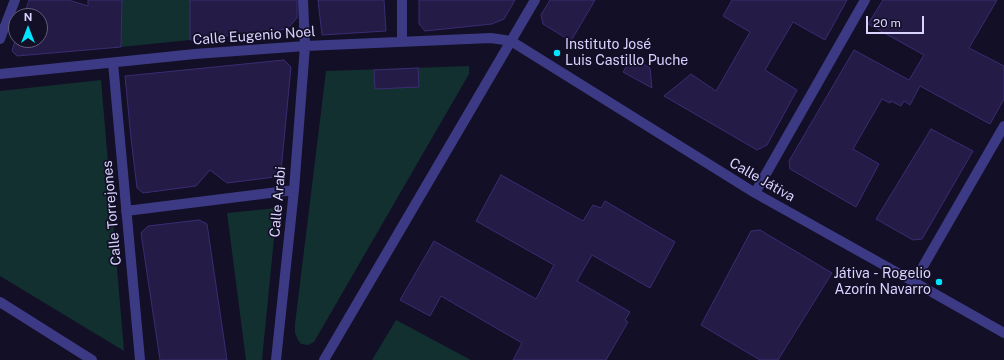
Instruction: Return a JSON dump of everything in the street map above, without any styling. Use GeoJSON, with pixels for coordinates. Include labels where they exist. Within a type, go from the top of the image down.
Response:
{"type":"FeatureCollection","features":[{"type":"Feature","properties":{"kind":"street"},"geometry":{"type":"LineString","coordinates":[[0,40],[15,0]]}},
{"type":"Feature","properties":{"kind":"street","name":"Calle Arabi"},"geometry":{"type":"LineString","coordinates":[[276,360],[294,190],[305,46],[303,0]]}},
{"type":"Feature","properties":{"kind":"street"},"geometry":{"type":"LineString","coordinates":[[402,0],[402,42]]}},
{"type":"Feature","properties":{"kind":"street"},"geometry":{"type":"LineString","coordinates":[[324,360],[535,0]]}},
{"type":"Feature","properties":{"kind":"street"},"geometry":{"type":"LineString","coordinates":[[755,193],[865,0]]}},
{"type":"Feature","properties":{"kind":"street","name":"Calle Eugenio Noel"},"geometry":{"type":"LineString","coordinates":[[0,74],[196,54],[305,46],[491,38],[511,41]]}},
{"type":"Feature","properties":{"kind":"street","name":"Calle Játiva"},"geometry":{"type":"LineString","coordinates":[[511,41],[755,193],[1004,333]]}},
{"type":"Feature","properties":{"kind":"street","name":"Calle Torrejones"},"geometry":{"type":"LineString","coordinates":[[113,63],[140,360]]}},
{"type":"Feature","properties":{"kind":"street"},"geometry":{"type":"LineString","coordinates":[[914,282],[1004,126]]}},
{"type":"Feature","properties":{"kind":"street"},"geometry":{"type":"LineString","coordinates":[[126,212],[294,190]]}},
{"type":"Feature","properties":{"kind":"street"},"geometry":{"type":"LineString","coordinates":[[0,302],[92,360]]}},
{"type":"Feature","properties":{"kind":"green space"},"geometry":{"type":"Polygon","coordinates":[[[122,0],[190,0],[190,40],[121,47],[122,0]]]}},
{"type":"Feature","properties":{"kind":"green space"},"geometry":{"type":"Polygon","coordinates":[[[469,66],[469,74],[314,342],[308,345],[301,344],[295,333],[295,324],[326,71],[469,66]]]}},
{"type":"Feature","properties":{"kind":"green space"},"geometry":{"type":"Polygon","coordinates":[[[101,80],[124,351],[0,276],[0,91],[101,80]]]}},
{"type":"Feature","properties":{"kind":"green space"},"geometry":{"type":"Polygon","coordinates":[[[277,208],[262,360],[246,360],[227,213],[277,208]]]}},
{"type":"Feature","properties":{"kind":"green space"},"geometry":{"type":"Polygon","coordinates":[[[396,320],[471,360],[372,360],[396,320]]]}},
{"type":"Feature","properties":{"kind":"building"},"geometry":{"type":"Polygon","coordinates":[[[29,0],[68,0],[88,6],[88,0],[122,0],[121,47],[17,56],[12,51],[13,48],[48,48],[48,8],[26,8],[29,0]]]}},
{"type":"Feature","properties":{"kind":"building"},"geometry":{"type":"Polygon","coordinates":[[[190,0],[297,0],[297,18],[287,29],[190,40],[190,0]]]}},
{"type":"Feature","properties":{"kind":"building"},"geometry":{"type":"Polygon","coordinates":[[[318,0],[384,0],[386,31],[322,35],[318,0]]]}},
{"type":"Feature","properties":{"kind":"building"},"geometry":{"type":"Polygon","coordinates":[[[419,0],[515,0],[504,19],[492,24],[425,31],[419,24],[419,0]]]}},
{"type":"Feature","properties":{"kind":"building"},"geometry":{"type":"Polygon","coordinates":[[[550,0],[595,0],[571,41],[543,24],[541,15],[550,0]]]}},
{"type":"Feature","properties":{"kind":"building"},"geometry":{"type":"Polygon","coordinates":[[[732,0],[847,0],[825,40],[793,22],[765,70],[797,90],[767,145],[757,150],[664,96],[691,74],[716,91],[750,32],[723,16],[732,0]]]}},
{"type":"Feature","properties":{"kind":"building"},"geometry":{"type":"Polygon","coordinates":[[[883,0],[997,0],[969,48],[1004,66],[1004,99],[990,124],[920,86],[910,105],[904,101],[901,106],[891,101],[890,103],[882,99],[853,149],[879,164],[856,207],[790,169],[789,161],[854,50],[909,80],[924,55],[868,24],[883,0]]]}},
{"type":"Feature","properties":{"kind":"building"},"geometry":{"type":"Polygon","coordinates":[[[632,57],[650,68],[652,88],[623,72],[632,57]]]}},
{"type":"Feature","properties":{"kind":"building"},"geometry":{"type":"Polygon","coordinates":[[[284,60],[291,67],[281,171],[275,177],[227,183],[210,170],[196,186],[143,193],[137,188],[125,76],[284,60]]]}},
{"type":"Feature","properties":{"kind":"building"},"geometry":{"type":"Polygon","coordinates":[[[418,68],[419,87],[375,89],[374,70],[418,68]]]}},
{"type":"Feature","properties":{"kind":"building"},"geometry":{"type":"Polygon","coordinates":[[[931,129],[973,151],[922,239],[913,240],[876,219],[931,129]]]}},
{"type":"Feature","properties":{"kind":"building"},"geometry":{"type":"Polygon","coordinates":[[[501,175],[583,221],[593,205],[601,208],[605,201],[675,242],[650,288],[592,255],[577,281],[630,312],[625,320],[628,322],[606,360],[513,360],[522,343],[441,296],[430,316],[400,300],[434,241],[536,299],[554,265],[476,221],[501,175]]]}},
{"type":"Feature","properties":{"kind":"building"},"geometry":{"type":"Polygon","coordinates":[[[199,220],[207,224],[227,360],[160,360],[141,233],[148,226],[199,220]]]}},
{"type":"Feature","properties":{"kind":"building"},"geometry":{"type":"Polygon","coordinates":[[[760,230],[832,273],[778,360],[760,360],[701,325],[751,231],[760,230]]]}},
{"type":"Feature","properties":{"kind":"place","name":"Instituto José Luis Castillo Puche"},"geometry":{"type":"Point","coordinates":[557,53]}},
{"type":"Feature","properties":{"kind":"place","name":"Játiva - Rogelio Azorín Navarro"},"geometry":{"type":"Point","coordinates":[939,282]}}]}
